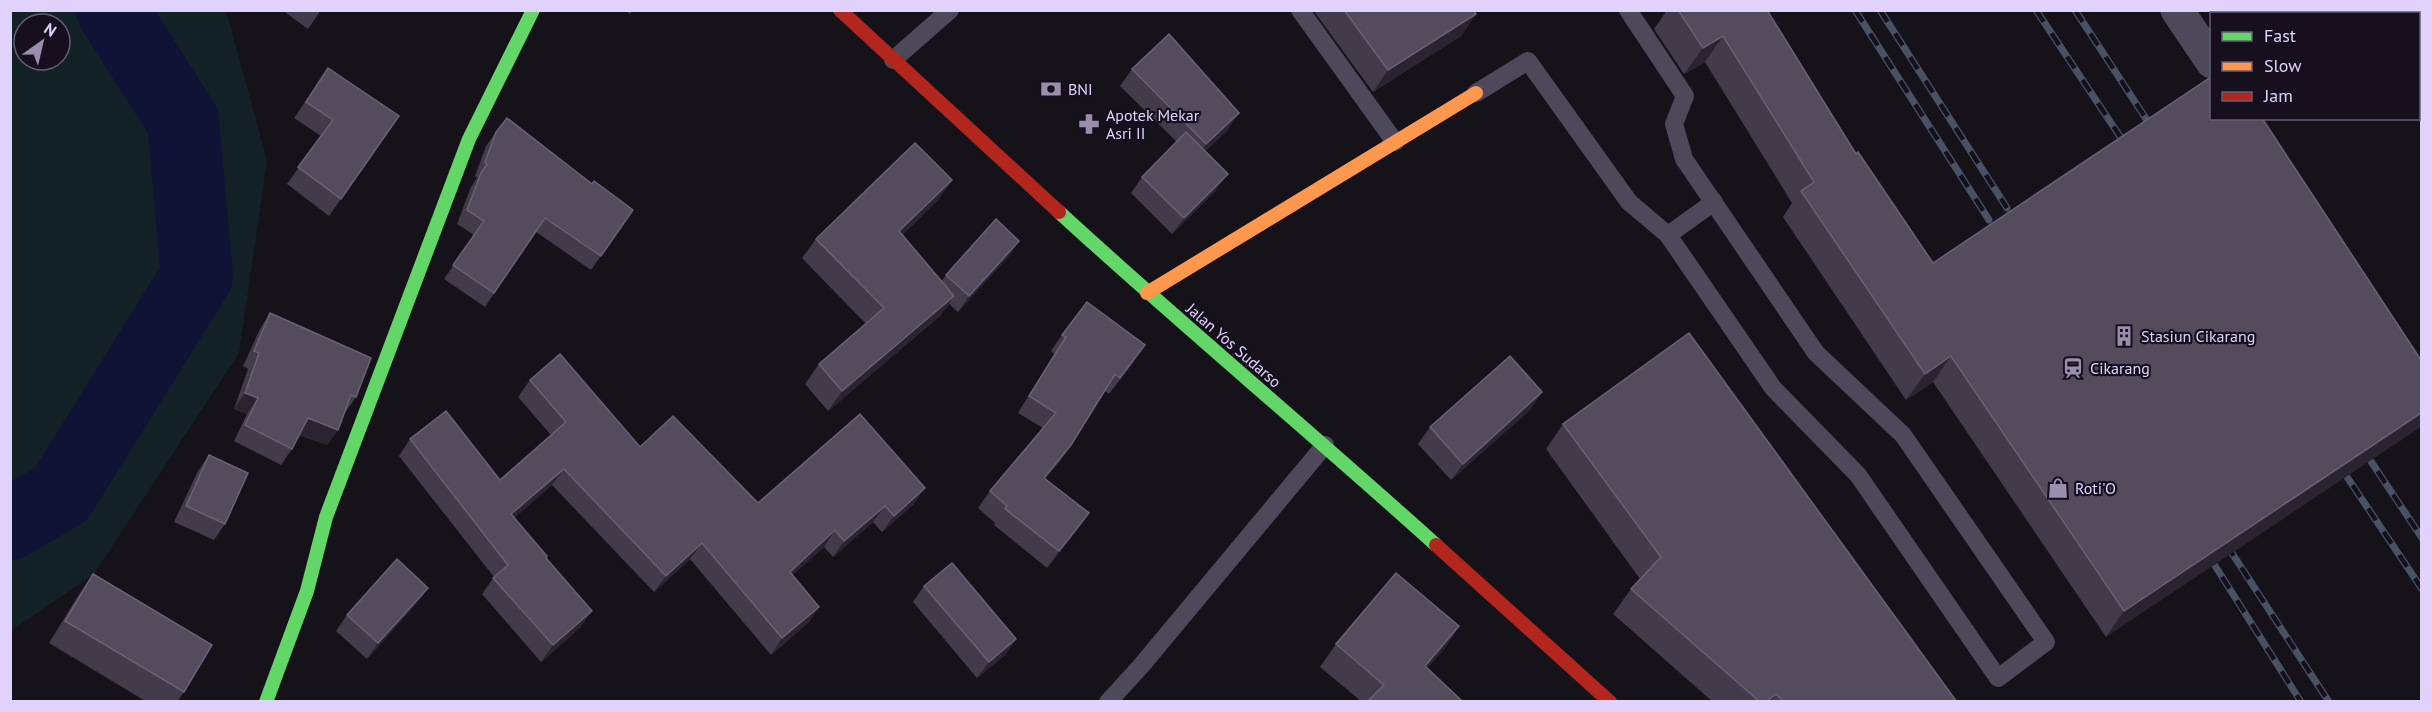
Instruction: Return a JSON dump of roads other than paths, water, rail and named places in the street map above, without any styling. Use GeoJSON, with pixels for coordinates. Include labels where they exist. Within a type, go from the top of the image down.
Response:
{"type":"FeatureCollection","features":[{"type":"Feature","properties":{"kind":"main road"},"geometry":{"type":"LineString","coordinates":[[267,702],[307,591],[326,517],[469,139],[533,10]]}},
{"type":"Feature","properties":{"kind":"main road","name":"Jalan Yos Sudarso"},"geometry":{"type":"LineString","coordinates":[[840,10],[1147,293],[1325,445],[1610,702]]}},
{"type":"Feature","properties":{"kind":"main road"},"geometry":{"type":"LineString","coordinates":[[1147,293],[1476,93]]}},
{"type":"Feature","properties":{"kind":"street"},"geometry":{"type":"LineString","coordinates":[[2180,11],[2210,60]]}},
{"type":"Feature","properties":{"kind":"lane"},"geometry":{"type":"LineString","coordinates":[[893,60],[950,10]]}},
{"type":"Feature","properties":{"kind":"lane"},"geometry":{"type":"LineString","coordinates":[[1300,10],[1395,142]]}},
{"type":"Feature","properties":{"kind":"lane"},"geometry":{"type":"LineString","coordinates":[[1476,93],[1528,61],[1629,202],[1668,236],[1773,388],[1857,475],[1998,678],[2046,642],[1903,435],[1816,353],[1684,159],[1674,124],[1685,96],[1628,10]]}},
{"type":"Feature","properties":{"kind":"lane"},"geometry":{"type":"LineString","coordinates":[[1668,236],[1714,202]]}},
{"type":"Feature","properties":{"kind":"lane"},"geometry":{"type":"LineString","coordinates":[[1108,702],[1142,666],[1325,445]]}},
{"type":"Feature","properties":{"kind":"waterway"},"geometry":{"type":"LineString","coordinates":[[10,524],[61,494],[197,276],[183,121],[112,10]]}},
{"type":"Feature","properties":{"kind":"railway"},"geometry":{"type":"LineString","coordinates":[[1855,10],[1989,220]]}},
{"type":"Feature","properties":{"kind":"railway"},"geometry":{"type":"LineString","coordinates":[[1880,10],[2007,208]]}},
{"type":"Feature","properties":{"kind":"railway"},"geometry":{"type":"LineString","coordinates":[[2036,10],[2129,150]]}},
{"type":"Feature","properties":{"kind":"railway"},"geometry":{"type":"LineString","coordinates":[[2075,10],[2156,134]]}},
{"type":"Feature","properties":{"kind":"railway"},"geometry":{"type":"LineString","coordinates":[[2362,448],[2422,538]]}},
{"type":"Feature","properties":{"kind":"railway"},"geometry":{"type":"LineString","coordinates":[[2337,462],[2422,589]]}},
{"type":"Feature","properties":{"kind":"railway"},"geometry":{"type":"LineString","coordinates":[[2226,544],[2329,702]]}},
{"type":"Feature","properties":{"kind":"railway"},"geometry":{"type":"LineString","coordinates":[[2207,553],[2301,702]]}},
{"type":"Feature","properties":{"kind":"place","name":"BNI"},"geometry":{"type":"Point","coordinates":[1051,89]}},
{"type":"Feature","properties":{"kind":"place","name":"Apotek Mekar Asri II"},"geometry":{"type":"Point","coordinates":[1089,124]}},
{"type":"Feature","properties":{"kind":"place","name":"Stasiun Cikarang"},"geometry":{"type":"Point","coordinates":[2124,336]}},
{"type":"Feature","properties":{"kind":"place","name":"Cikarang"},"geometry":{"type":"Point","coordinates":[2073,368]}},
{"type":"Feature","properties":{"kind":"place","name":"Roti'O"},"geometry":{"type":"Point","coordinates":[2058,488]}}]}
